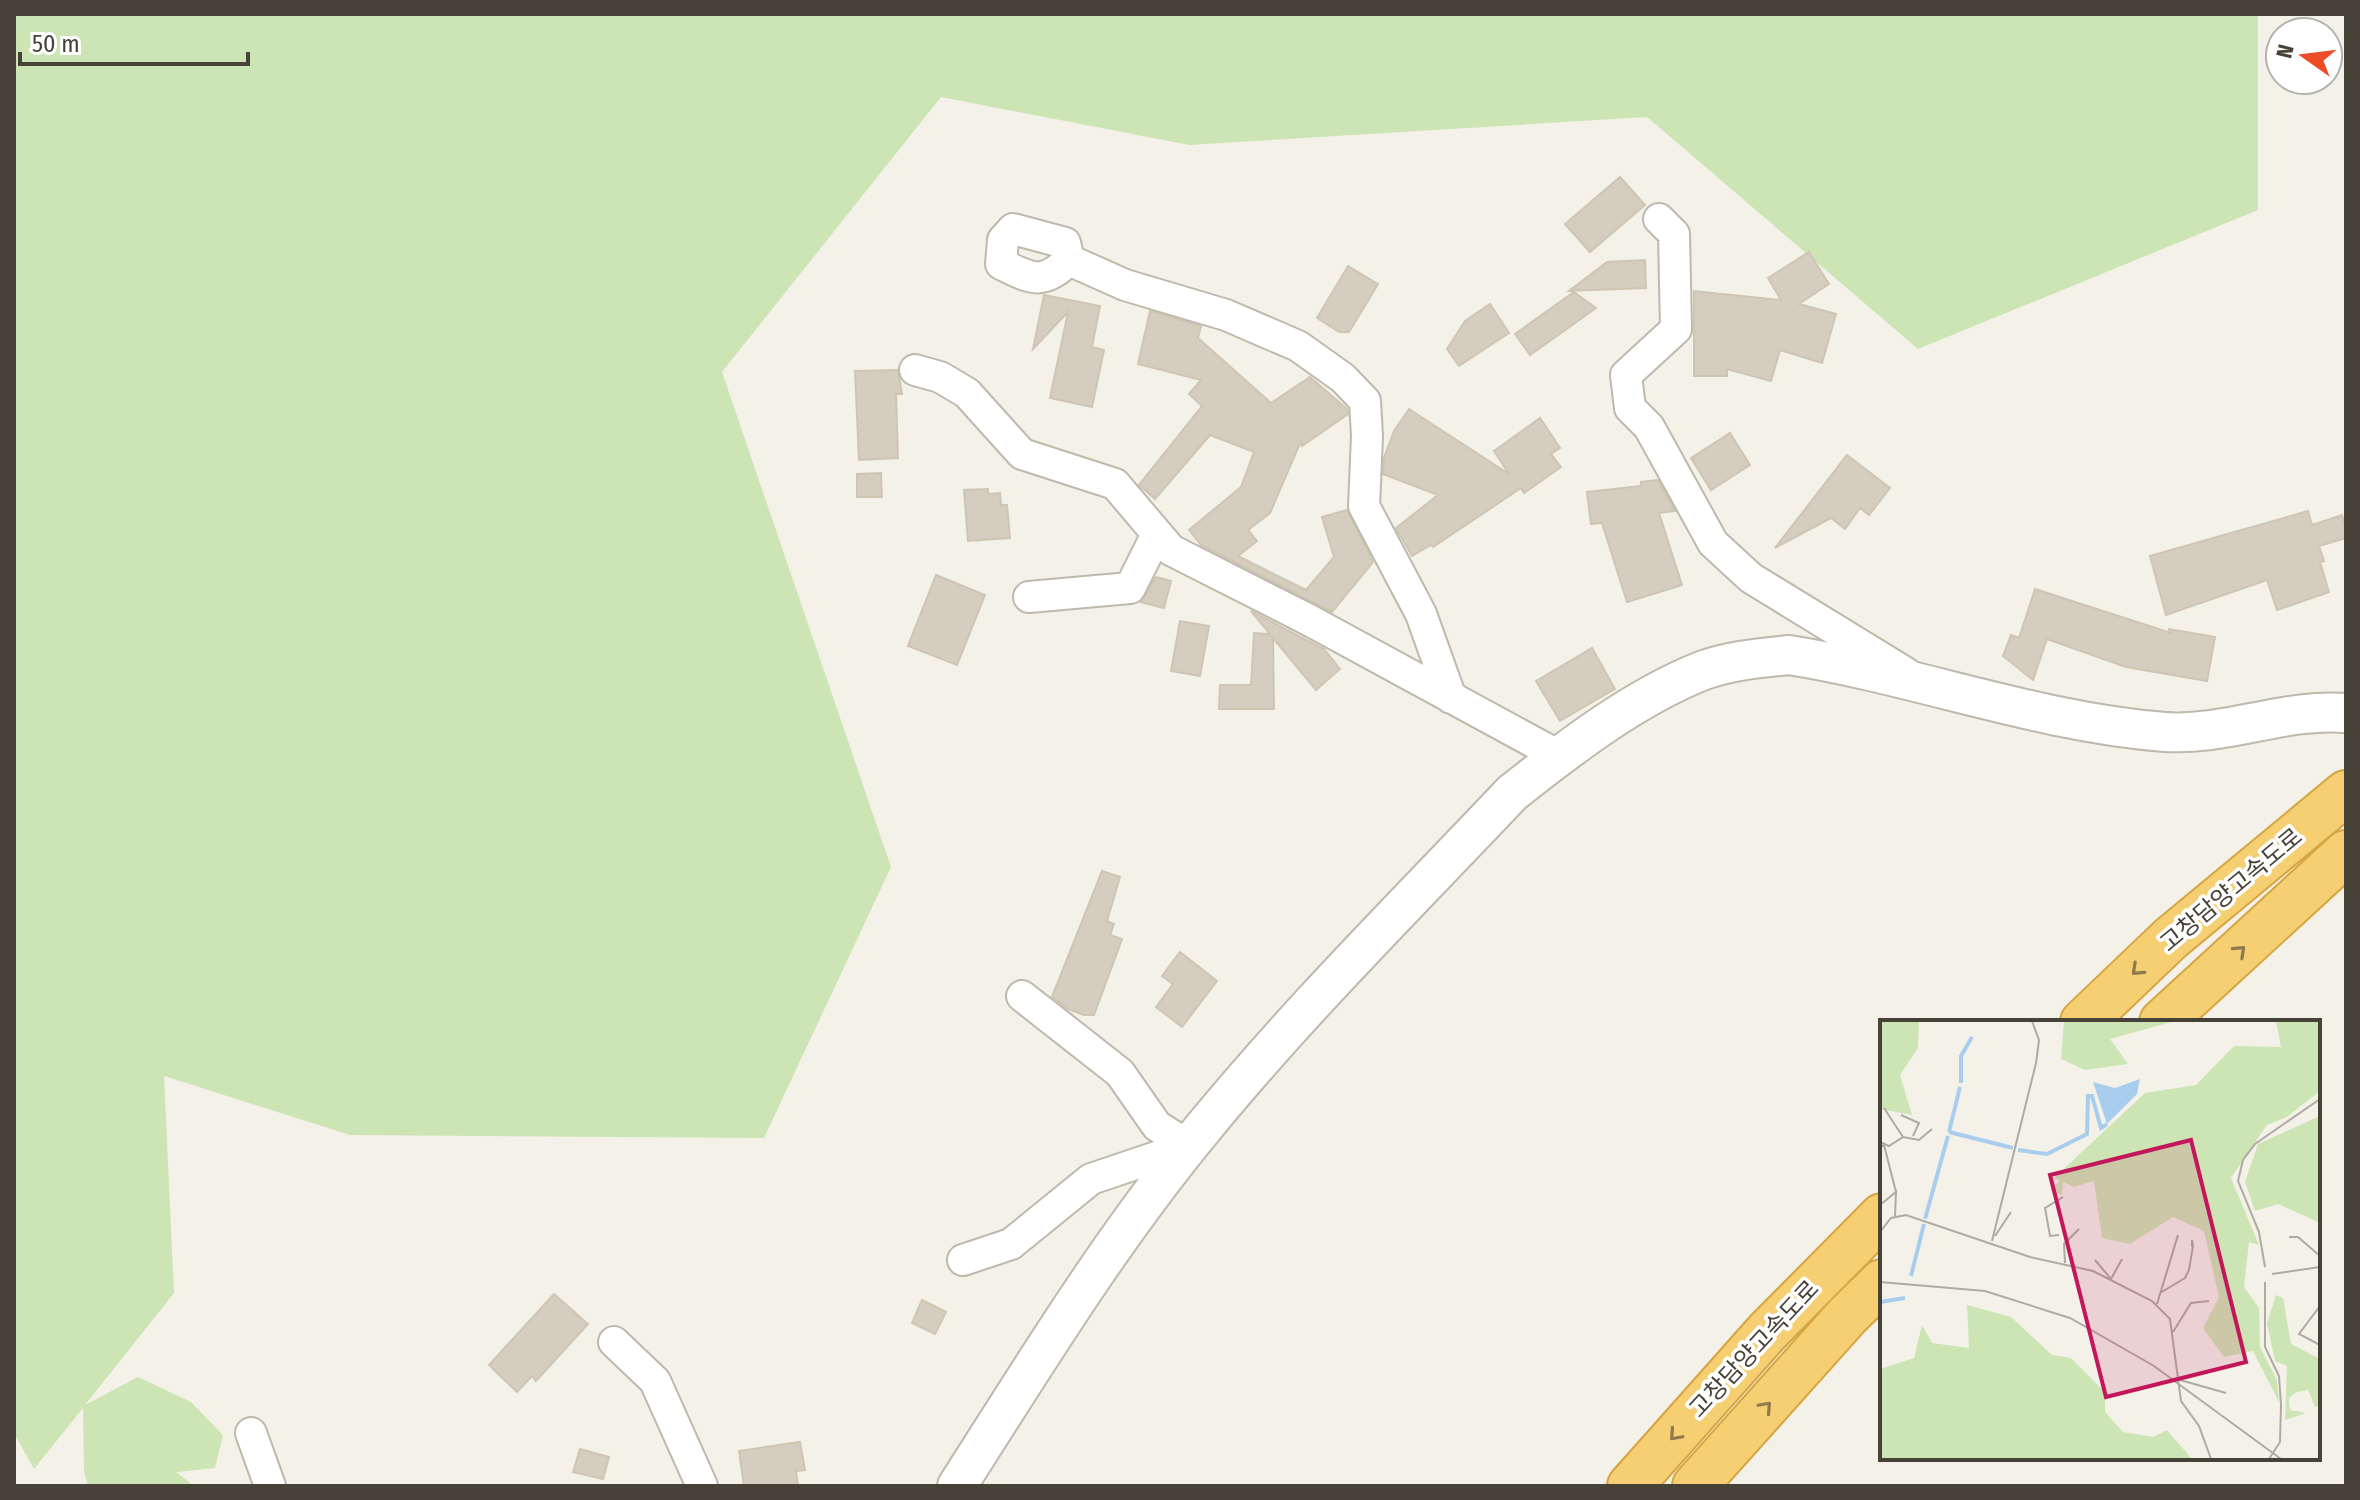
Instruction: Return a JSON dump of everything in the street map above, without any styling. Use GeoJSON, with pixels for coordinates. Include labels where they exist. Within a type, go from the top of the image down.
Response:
{"type":"FeatureCollection","features":[{"type":"Feature","properties":{"kind":"highway","name":"고창담양고속도로"},"geometry":{"type":"LineString","coordinates":[[2085,1020],[2171,938],[2346,793]]}},
{"type":"Feature","properties":{"kind":"highway","name":"고창담양고속도로"},"geometry":{"type":"LineString","coordinates":[[2164,1020],[2346,853]]}},
{"type":"Feature","properties":{"kind":"highway","name":"고창담양고속도로"},"geometry":{"type":"LineString","coordinates":[[1630,1486],[1767,1332],[1880,1218]]}},
{"type":"Feature","properties":{"kind":"highway","name":"고창담양고속도로"},"geometry":{"type":"LineString","coordinates":[[1695,1486],[1848,1315],[1880,1284]]}},
{"type":"Feature","properties":{"kind":"street"},"geometry":{"type":"LineString","coordinates":[[1659,219],[1674,234],[1676,329],[1626,375],[1630,408],[1649,427],[1713,543],[1751,578],[1925,684]]}},
{"type":"Feature","properties":{"kind":"street"},"geometry":{"type":"LineString","coordinates":[[1069,260],[1125,285],[1226,315],[1298,346],[1343,378],[1365,401],[1364,506],[1421,614],[1451,698]]}},
{"type":"Feature","properties":{"kind":"street"},"geometry":{"type":"LineString","coordinates":[[915,370],[940,377],[967,393],[1022,454],[1115,484],[1171,550],[1309,620],[1559,756]]}},
{"type":"Feature","properties":{"kind":"street"},"geometry":{"type":"LineString","coordinates":[[1029,597],[1130,588],[1157,534]]}},
{"type":"Feature","properties":{"kind":"street"},"geometry":{"type":"LineString","coordinates":[[957,1486],[1067,1312],[1189,1146],[1280,1039],[1501,803],[1559,756],[1648,699],[1704,670],[1746,659],[1789,655],[2101,725],[2169,732],[2292,714],[2346,713]]}},
{"type":"Feature","properties":{"kind":"street"},"geometry":{"type":"LineString","coordinates":[[1022,996],[1120,1073],[1157,1126],[1189,1146]]}},
{"type":"Feature","properties":{"kind":"street"},"geometry":{"type":"LineString","coordinates":[[963,1260],[1011,1244],[1091,1179],[1189,1146]]}},
{"type":"Feature","properties":{"kind":"street"},"geometry":{"type":"LineString","coordinates":[[614,1342],[655,1381],[702,1486]]}},
{"type":"Feature","properties":{"kind":"street"},"geometry":{"type":"LineString","coordinates":[[251,1433],[270,1486]]}},
{"type":"Feature","properties":{"kind":"green space"},"geometry":{"type":"Polygon","coordinates":[[[14,14],[2258,14],[2258,210],[1918,349],[1647,117],[1189,145],[941,97],[722,372],[891,867],[764,1138],[350,1135],[164,1076],[174,1293],[85,1405],[138,1377],[191,1402],[223,1435],[215,1468],[176,1472],[194,1486],[88,1486],[84,1471],[83,1408],[34,1469],[14,1433],[14,14]]]}},
{"type":"Feature","properties":{"kind":"building"},"geometry":{"type":"Polygon","coordinates":[[[1620,177],[1645,205],[1590,252],[1565,224],[1620,177]]]}},
{"type":"Feature","properties":{"kind":"building"},"geometry":{"type":"Polygon","coordinates":[[[1809,252],[1829,284],[1799,304],[1836,314],[1822,363],[1780,350],[1771,381],[1727,369],[1727,376],[1694,376],[1694,291],[1781,300],[1768,278],[1809,252]]]}},
{"type":"Feature","properties":{"kind":"building"},"geometry":{"type":"Polygon","coordinates":[[[1645,260],[1646,288],[1569,291],[1607,262],[1645,260]]]}},
{"type":"Feature","properties":{"kind":"building"},"geometry":{"type":"Polygon","coordinates":[[[1348,266],[1378,284],[1349,332],[1339,332],[1317,318],[1348,266]]]}},
{"type":"Feature","properties":{"kind":"building"},"geometry":{"type":"Polygon","coordinates":[[[1574,292],[1596,308],[1530,355],[1515,334],[1574,292]]]}},
{"type":"Feature","properties":{"kind":"building"},"geometry":{"type":"Polygon","coordinates":[[[1044,295],[1100,306],[1092,347],[1104,350],[1092,407],[1050,398],[1068,312],[1033,349],[1044,295]]]}},
{"type":"Feature","properties":{"kind":"building"},"geometry":{"type":"Polygon","coordinates":[[[1490,304],[1509,333],[1459,366],[1447,349],[1465,321],[1490,304]]]}},
{"type":"Feature","properties":{"kind":"building"},"geometry":{"type":"Polygon","coordinates":[[[1150,311],[1201,326],[1198,338],[1271,403],[1310,377],[1347,409],[1348,414],[1302,446],[1301,441],[1270,513],[1248,530],[1257,541],[1238,556],[1306,590],[1334,557],[1322,517],[1347,510],[1373,562],[1332,612],[1201,545],[1189,530],[1241,487],[1254,452],[1210,435],[1155,499],[1139,485],[1202,406],[1189,394],[1201,380],[1138,364],[1150,311]]]}},
{"type":"Feature","properties":{"kind":"building"},"geometry":{"type":"Polygon","coordinates":[[[898,370],[902,394],[896,394],[898,458],[859,460],[855,371],[898,370]]]}},
{"type":"Feature","properties":{"kind":"building"},"geometry":{"type":"Polygon","coordinates":[[[1409,409],[1509,474],[1494,451],[1540,418],[1560,448],[1551,454],[1561,467],[1524,493],[1521,488],[1433,547],[1431,545],[1412,556],[1396,528],[1438,495],[1383,474],[1384,458],[1394,431],[1409,409]]]}},
{"type":"Feature","properties":{"kind":"building"},"geometry":{"type":"Polygon","coordinates":[[[1730,433],[1750,465],[1711,490],[1691,458],[1730,433]]]}},
{"type":"Feature","properties":{"kind":"building"},"geometry":{"type":"Polygon","coordinates":[[[1847,455],[1890,488],[1869,515],[1860,508],[1845,529],[1831,518],[1775,548],[1847,455]]]}},
{"type":"Feature","properties":{"kind":"building"},"geometry":{"type":"Polygon","coordinates":[[[881,473],[882,497],[857,497],[857,474],[881,473]]]}},
{"type":"Feature","properties":{"kind":"building"},"geometry":{"type":"Polygon","coordinates":[[[1658,480],[1675,511],[1659,513],[1682,585],[1627,602],[1602,523],[1591,524],[1587,492],[1641,486],[1641,482],[1658,480]]]}},
{"type":"Feature","properties":{"kind":"building"},"geometry":{"type":"Polygon","coordinates":[[[988,489],[988,494],[1000,493],[1001,505],[1007,505],[1010,538],[968,541],[964,490],[988,489]]]}},
{"type":"Feature","properties":{"kind":"building"},"geometry":{"type":"Polygon","coordinates":[[[2308,511],[2312,525],[2342,515],[2346,529],[2346,538],[2319,546],[2324,561],[2320,562],[2329,592],[2277,610],[2267,580],[2166,615],[2150,556],[2308,511]]]}},
{"type":"Feature","properties":{"kind":"building"},"geometry":{"type":"Polygon","coordinates":[[[936,575],[985,595],[957,665],[908,646],[936,575]]]}},
{"type":"Feature","properties":{"kind":"building"},"geometry":{"type":"Polygon","coordinates":[[[1156,577],[1171,581],[1164,608],[1141,602],[1156,577]]]}},
{"type":"Feature","properties":{"kind":"building"},"geometry":{"type":"Polygon","coordinates":[[[2035,589],[2171,633],[2169,629],[2215,637],[2207,681],[2126,667],[2047,639],[2033,680],[2003,656],[2011,635],[2019,638],[2035,589]]]}},
{"type":"Feature","properties":{"kind":"building"},"geometry":{"type":"Polygon","coordinates":[[[1251,611],[1324,649],[1340,669],[1316,690],[1273,638],[1274,709],[1219,709],[1220,685],[1251,685],[1254,633],[1270,634],[1251,611]]]}},
{"type":"Feature","properties":{"kind":"building"},"geometry":{"type":"Polygon","coordinates":[[[1180,621],[1209,626],[1200,676],[1171,671],[1180,621]]]}},
{"type":"Feature","properties":{"kind":"building"},"geometry":{"type":"Polygon","coordinates":[[[1592,648],[1615,689],[1560,721],[1536,681],[1592,648]]]}},
{"type":"Feature","properties":{"kind":"building"},"geometry":{"type":"Polygon","coordinates":[[[1102,871],[1120,877],[1107,921],[1114,924],[1110,935],[1122,939],[1094,1015],[1084,1015],[1068,1009],[1052,997],[1102,871]]]}},
{"type":"Feature","properties":{"kind":"building"},"geometry":{"type":"Polygon","coordinates":[[[1180,952],[1217,981],[1182,1027],[1156,1007],[1173,984],[1162,976],[1180,952]]]}},
{"type":"Feature","properties":{"kind":"building"},"geometry":{"type":"Polygon","coordinates":[[[554,1294],[588,1324],[536,1381],[532,1376],[517,1392],[489,1365],[554,1294]]]}},
{"type":"Feature","properties":{"kind":"building"},"geometry":{"type":"Polygon","coordinates":[[[922,1300],[946,1312],[935,1334],[912,1323],[922,1300]]]}},
{"type":"Feature","properties":{"kind":"building"},"geometry":{"type":"Polygon","coordinates":[[[800,1442],[805,1470],[796,1471],[798,1486],[744,1486],[739,1451],[800,1442]]]}},
{"type":"Feature","properties":{"kind":"building"},"geometry":{"type":"Polygon","coordinates":[[[580,1449],[609,1457],[603,1479],[573,1472],[580,1449]]]}}]}
